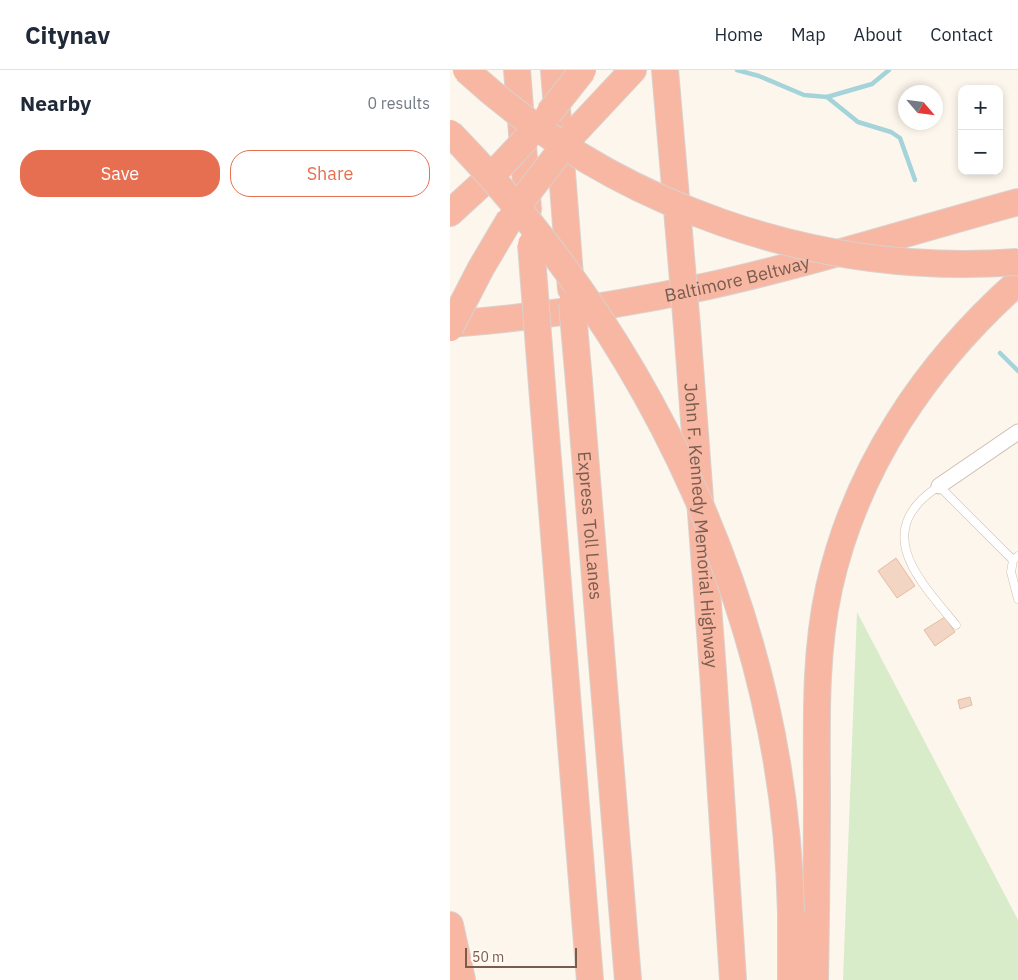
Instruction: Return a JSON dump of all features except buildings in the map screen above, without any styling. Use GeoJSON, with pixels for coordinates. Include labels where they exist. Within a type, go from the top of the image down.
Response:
{"type":"FeatureCollection","features":[{"type":"Feature","properties":{"kind":"highway"},"geometry":{"type":"LineString","coordinates":[[466,70],[523,119],[571,152],[643,191],[706,217],[792,243],[863,256],[946,263],[1018,262]]}},
{"type":"Feature","properties":{"kind":"highway","name":"Express Toll Lanes"},"geometry":{"type":"LineString","coordinates":[[517,70],[590,980]]}},
{"type":"Feature","properties":{"kind":"highway","name":"Express Toll Lanes"},"geometry":{"type":"LineString","coordinates":[[554,70],[628,980]]}},
{"type":"Feature","properties":{"kind":"highway"},"geometry":{"type":"LineString","coordinates":[[450,213],[514,152],[582,70]]}},
{"type":"Feature","properties":{"kind":"highway"},"geometry":{"type":"LineString","coordinates":[[450,326],[481,268],[523,199],[575,132],[633,70]]}},
{"type":"Feature","properties":{"kind":"highway","name":"John F. Kennedy Memorial Highway"},"geometry":{"type":"LineString","coordinates":[[665,70],[713,662],[733,980]]}},
{"type":"Feature","properties":{"kind":"highway"},"geometry":{"type":"LineString","coordinates":[[450,133],[508,195],[580,290],[646,394],[688,477],[729,579],[764,699],[785,823],[791,914],[791,980]]}},
{"type":"Feature","properties":{"kind":"highway","name":"Baltimore Beltway"},"geometry":{"type":"LineString","coordinates":[[450,326],[585,309],[708,286],[811,261],[1018,202]]}},
{"type":"Feature","properties":{"kind":"highway"},"geometry":{"type":"LineString","coordinates":[[815,980],[817,681],[824,614],[842,542],[868,475],[892,431],[920,387],[950,349],[983,314],[1018,282]]}},
{"type":"Feature","properties":{"kind":"highway"},"geometry":{"type":"LineString","coordinates":[[450,925],[462,980]]}},
{"type":"Feature","properties":{"kind":"street"},"geometry":{"type":"LineString","coordinates":[[939,486],[1018,432]]}},
{"type":"Feature","properties":{"kind":"lane"},"geometry":{"type":"LineString","coordinates":[[956,626],[916,576],[906,546],[904,529],[907,517],[922,498],[939,486],[1016,558],[1011,572],[1018,599]]}},
{"type":"Feature","properties":{"kind":"green space"},"geometry":{"type":"Polygon","coordinates":[[[857,612],[1018,920],[1018,980],[843,980],[857,612]]]}},
{"type":"Feature","properties":{"kind":"waterway"},"geometry":{"type":"LineString","coordinates":[[737,70],[759,76],[804,95],[827,97],[872,84],[889,70]]}},
{"type":"Feature","properties":{"kind":"waterway"},"geometry":{"type":"LineString","coordinates":[[827,97],[858,122],[891,132],[900,138],[915,180]]}},
{"type":"Feature","properties":{"kind":"waterway"},"geometry":{"type":"LineString","coordinates":[[1000,353],[1018,371]]}}]}
